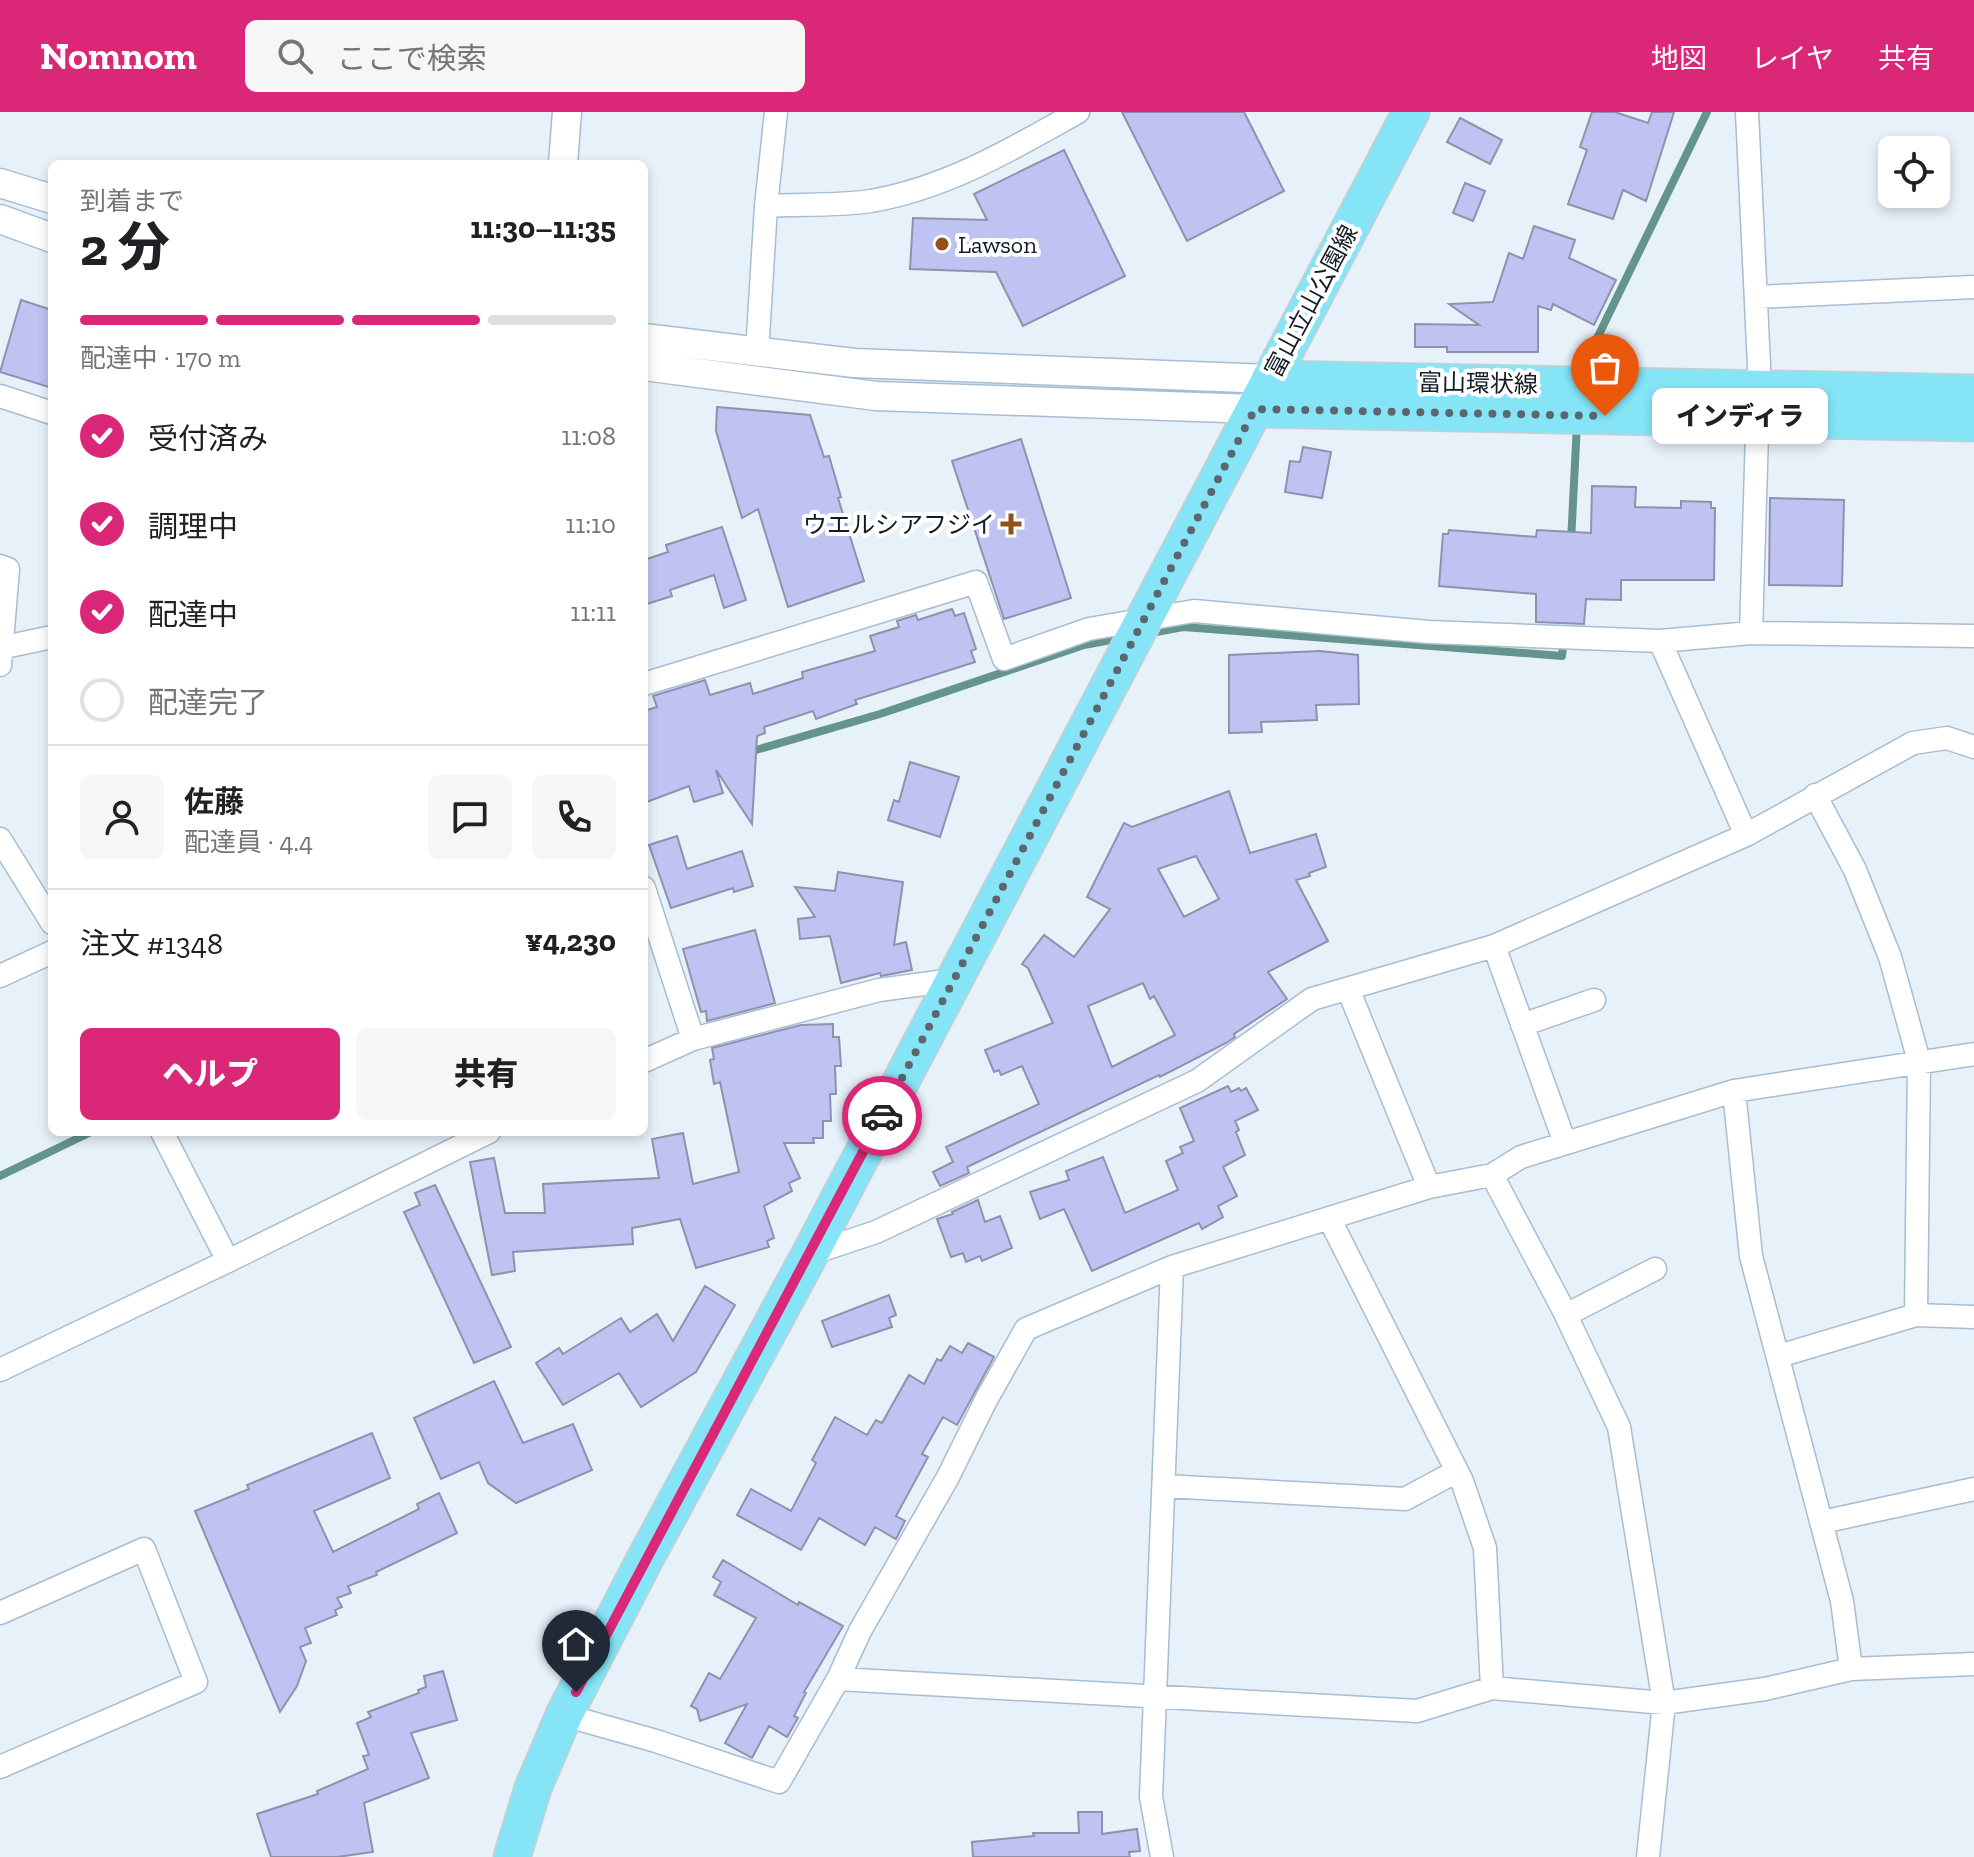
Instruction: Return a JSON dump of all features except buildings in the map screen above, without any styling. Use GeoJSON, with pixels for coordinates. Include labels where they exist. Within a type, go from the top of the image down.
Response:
{"type":"FeatureCollection","features":[{"type":"Feature","properties":{"kind":"main road","name":"富山立山公園線"},"geometry":{"type":"LineString","coordinates":[[512,1857],[533,1788],[564,1715],[1411,112]]}},
{"type":"Feature","properties":{"kind":"main road","name":"富山環状線"},"geometry":{"type":"LineString","coordinates":[[1758,404],[1974,393]]}},
{"type":"Feature","properties":{"kind":"main road","name":"富山環状線"},"geometry":{"type":"LineString","coordinates":[[1263,394],[1758,404],[1974,423]]}},
{"type":"Feature","properties":{"kind":"street"},"geometry":{"type":"LineString","coordinates":[[563,160],[567,112]]}},
{"type":"Feature","properties":{"kind":"street"},"geometry":{"type":"LineString","coordinates":[[757,353],[766,206],[776,112]]}},
{"type":"Feature","properties":{"kind":"street"},"geometry":{"type":"LineString","coordinates":[[766,206],[871,201],[918,188],[988,163],[1078,112]]}},
{"type":"Feature","properties":{"kind":"street"},"geometry":{"type":"LineString","coordinates":[[1747,112],[1758,404],[1751,633]]}},
{"type":"Feature","properties":{"kind":"street"},"geometry":{"type":"LineString","coordinates":[[0,183],[48,198]]}},
{"type":"Feature","properties":{"kind":"street"},"geometry":{"type":"LineString","coordinates":[[0,219],[48,237]]}},
{"type":"Feature","properties":{"kind":"street"},"geometry":{"type":"LineString","coordinates":[[1756,297],[1974,287]]}},
{"type":"Feature","properties":{"kind":"street"},"geometry":{"type":"LineString","coordinates":[[648,339],[854,363],[1263,394]]}},
{"type":"Feature","properties":{"kind":"street"},"geometry":{"type":"LineString","coordinates":[[648,367],[876,396],[1263,394]]}},
{"type":"Feature","properties":{"kind":"street"},"geometry":{"type":"LineString","coordinates":[[0,396],[48,412]]}},
{"type":"Feature","properties":{"kind":"street"},"geometry":{"type":"LineString","coordinates":[[0,566],[8,569],[1,653],[48,638]]}},
{"type":"Feature","properties":{"kind":"street"},"geometry":{"type":"LineString","coordinates":[[648,683],[976,582],[1004,659],[1089,629],[1194,611],[1429,632],[1660,641],[1751,633],[1974,636]]}},
{"type":"Feature","properties":{"kind":"street"},"geometry":{"type":"LineString","coordinates":[[1660,641],[1746,835]]}},
{"type":"Feature","properties":{"kind":"street"},"geometry":{"type":"LineString","coordinates":[[810,1254],[876,1232],[1197,1081],[1312,999],[1494,946],[1746,835],[1913,743],[1947,738],[1974,747]]}},
{"type":"Feature","properties":{"kind":"street"},"geometry":{"type":"LineString","coordinates":[[1815,795],[1855,870],[1890,957],[1919,1061],[1916,1315]]}},
{"type":"Feature","properties":{"kind":"street"},"geometry":{"type":"LineString","coordinates":[[0,839],[48,917]]}},
{"type":"Feature","properties":{"kind":"street"},"geometry":{"type":"LineString","coordinates":[[648,906],[693,1039]]}},
{"type":"Feature","properties":{"kind":"street"},"geometry":{"type":"LineString","coordinates":[[1494,946],[1565,1143]]}},
{"type":"Feature","properties":{"kind":"street"},"geometry":{"type":"LineString","coordinates":[[0,976],[48,954]]}},
{"type":"Feature","properties":{"kind":"street"},"geometry":{"type":"LineString","coordinates":[[648,1059],[693,1039],[879,990],[953,980]]}},
{"type":"Feature","properties":{"kind":"street"},"geometry":{"type":"LineString","coordinates":[[1348,989],[1429,1187]]}},
{"type":"Feature","properties":{"kind":"street"},"geometry":{"type":"LineString","coordinates":[[1522,1025],[1594,1000]]}},
{"type":"Feature","properties":{"kind":"street"},"geometry":{"type":"LineString","coordinates":[[564,1715],[656,1741],[779,1782],[838,1679],[860,1631],[948,1477],[1026,1329],[1172,1267],[1429,1187],[1492,1175],[1521,1157],[1734,1091],[1974,1054]]}},
{"type":"Feature","properties":{"kind":"street"},"geometry":{"type":"LineString","coordinates":[[1734,1091],[1751,1256],[1842,1601],[1851,1669]]}},
{"type":"Feature","properties":{"kind":"street"},"geometry":{"type":"LineString","coordinates":[[164,1136],[228,1261]]}},
{"type":"Feature","properties":{"kind":"street"},"geometry":{"type":"LineString","coordinates":[[0,1370],[481,1136]]}},
{"type":"Feature","properties":{"kind":"street"},"geometry":{"type":"LineString","coordinates":[[1492,1175],[1566,1315],[1619,1427],[1664,1703],[1648,1857]]}},
{"type":"Feature","properties":{"kind":"street"},"geometry":{"type":"LineString","coordinates":[[1329,1218],[1457,1471],[1485,1548],[1492,1688]]}},
{"type":"Feature","properties":{"kind":"street"},"geometry":{"type":"LineString","coordinates":[[1162,1857],[1151,1797],[1172,1267]]}},
{"type":"Feature","properties":{"kind":"street"},"geometry":{"type":"LineString","coordinates":[[1566,1315],[1655,1269]]}},
{"type":"Feature","properties":{"kind":"street"},"geometry":{"type":"LineString","coordinates":[[1779,1356],[1916,1315],[1974,1317]]}},
{"type":"Feature","properties":{"kind":"street"},"geometry":{"type":"LineString","coordinates":[[1164,1486],[1405,1499],[1457,1471]]}},
{"type":"Feature","properties":{"kind":"street"},"geometry":{"type":"LineString","coordinates":[[1822,1522],[1974,1489]]}},
{"type":"Feature","properties":{"kind":"street"},"geometry":{"type":"LineString","coordinates":[[0,1613],[144,1549],[196,1682],[0,1767]]}},
{"type":"Feature","properties":{"kind":"street"},"geometry":{"type":"LineString","coordinates":[[838,1679],[1417,1711],[1492,1688],[1664,1703],[1765,1689],[1851,1669],[1974,1664]]}},
{"type":"Feature","properties":{"kind":"waterway"},"geometry":{"type":"LineString","coordinates":[[1585,375],[1587,359],[1707,112]]}},
{"type":"Feature","properties":{"kind":"waterway"},"geometry":{"type":"LineString","coordinates":[[1571,542],[1577,424]]}},
{"type":"Feature","properties":{"kind":"waterway"},"geometry":{"type":"LineString","coordinates":[[1151,633],[1183,627],[1562,656],[1564,639]]}},
{"type":"Feature","properties":{"kind":"waterway"},"geometry":{"type":"LineString","coordinates":[[749,752],[880,714],[1084,645],[1122,638]]}},
{"type":"Feature","properties":{"kind":"waterway"},"geometry":{"type":"LineString","coordinates":[[0,1176],[83,1136]]}},
{"type":"Feature","properties":{"kind":"way so far"},"geometry":{"type":"LineString","coordinates":[[882,1116],[1255,409],[1605,416]]}},
{"type":"Feature","properties":{"kind":"place","name":"Lawson"},"geometry":{"type":"Point","coordinates":[942,244]}},
{"type":"Feature","properties":{"kind":"place","name":"インディラ"},"geometry":{"type":"Point","coordinates":[1605,416]}},
{"type":"Feature","properties":{"kind":"place","name":"ウエルシアフジイ"},"geometry":{"type":"Point","coordinates":[1011,524]}},
{"type":"Feature","properties":{"kind":"route"},"geometry":{"type":"LineString","coordinates":[[576,1692],[882,1116]]}}]}
